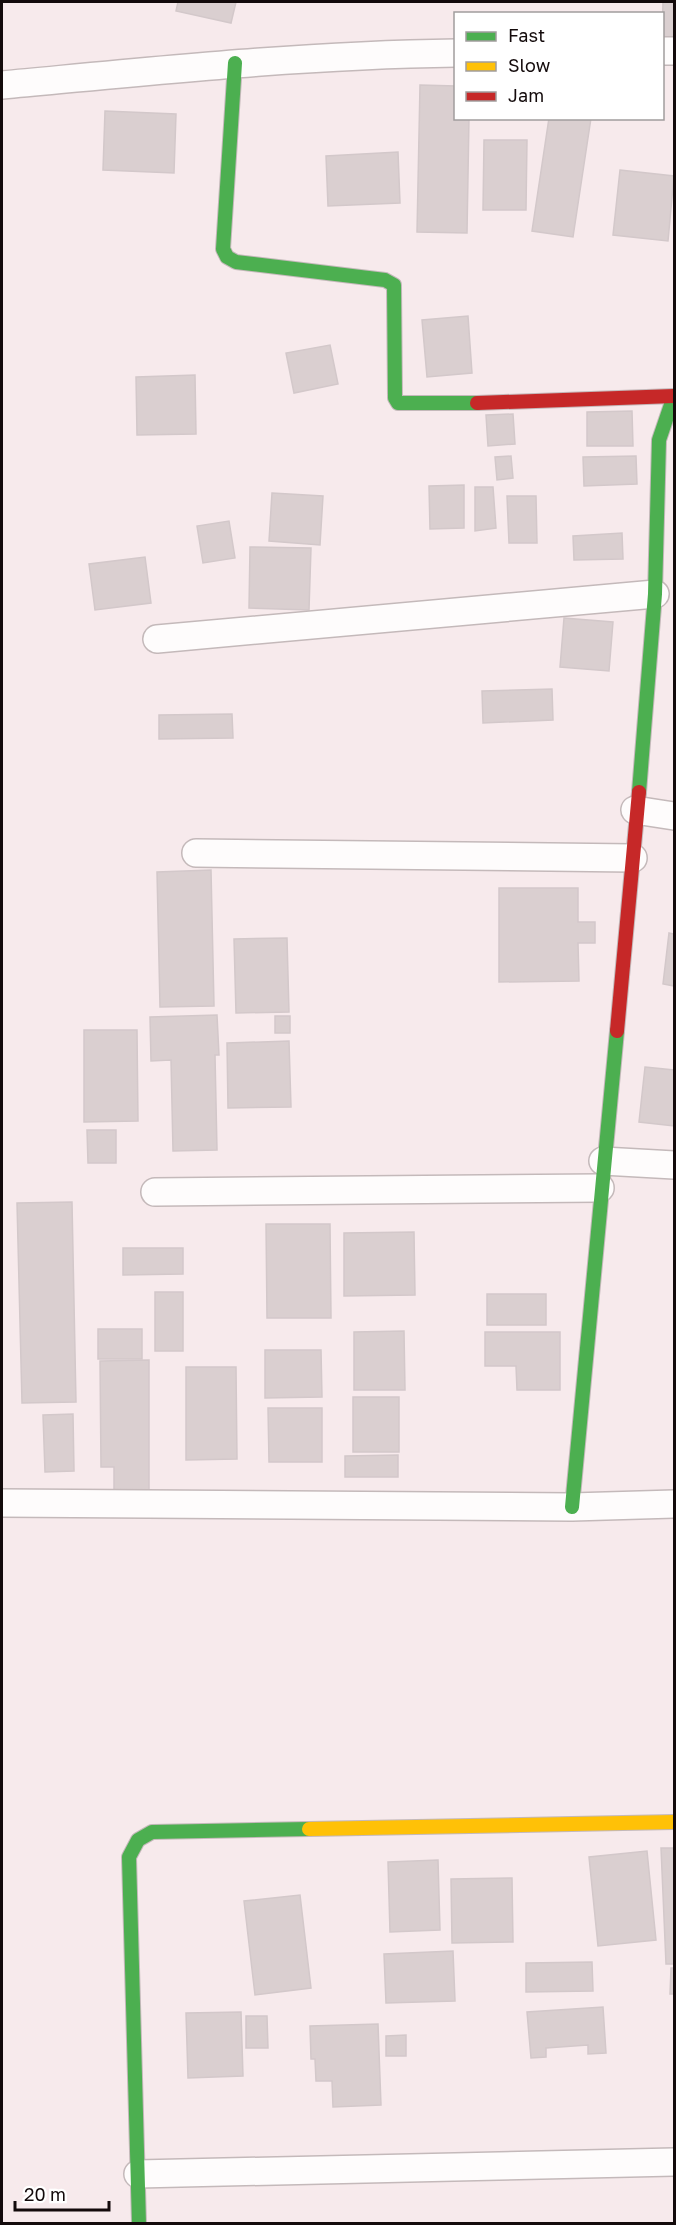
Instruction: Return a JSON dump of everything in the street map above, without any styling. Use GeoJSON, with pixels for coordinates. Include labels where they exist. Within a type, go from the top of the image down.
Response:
{"type":"FeatureCollection","features":[{"type":"Feature","properties":{"kind":"street"},"geometry":{"type":"LineString","coordinates":[[2,85],[235,63],[373,54],[454,54]]}},
{"type":"Feature","properties":{"kind":"street"},"geometry":{"type":"LineString","coordinates":[[235,63],[223,249],[227,257],[236,262],[385,280],[394,285],[395,398],[398,403],[405,405],[674,396],[659,440],[654,594],[635,810],[633,858],[600,1188],[572,1507]]}},
{"type":"Feature","properties":{"kind":"street"},"geometry":{"type":"LineString","coordinates":[[156,639],[654,594]]}},
{"type":"Feature","properties":{"kind":"street"},"geometry":{"type":"LineString","coordinates":[[635,810],[675,816]]}},
{"type":"Feature","properties":{"kind":"street"},"geometry":{"type":"LineString","coordinates":[[196,853],[633,858]]}},
{"type":"Feature","properties":{"kind":"street"},"geometry":{"type":"LineString","coordinates":[[603,1161],[675,1165]]}},
{"type":"Feature","properties":{"kind":"street"},"geometry":{"type":"LineString","coordinates":[[155,1192],[600,1188]]}},
{"type":"Feature","properties":{"kind":"street"},"geometry":{"type":"LineString","coordinates":[[2,1503],[572,1507],[675,1504]]}},
{"type":"Feature","properties":{"kind":"street"},"geometry":{"type":"LineString","coordinates":[[139,2223],[129,1857],[138,1840],[152,1832],[675,1822]]}},
{"type":"Feature","properties":{"kind":"street"},"geometry":{"type":"LineString","coordinates":[[138,2174],[675,2162]]}},
{"type":"Feature","properties":{"kind":"building"},"geometry":{"type":"Polygon","coordinates":[[[178,2],[236,2],[231,23],[176,11],[178,2]]]}},
{"type":"Feature","properties":{"kind":"building"},"geometry":{"type":"Polygon","coordinates":[[[663,2],[674,2],[674,41],[664,40],[663,2]]]}},
{"type":"Feature","properties":{"kind":"building"},"geometry":{"type":"Polygon","coordinates":[[[420,85],[454,86],[454,120],[469,120],[467,233],[417,232],[420,85]]]}},
{"type":"Feature","properties":{"kind":"building"},"geometry":{"type":"Polygon","coordinates":[[[105,111],[176,114],[174,173],[103,170],[105,111]]]}},
{"type":"Feature","properties":{"kind":"building"},"geometry":{"type":"Polygon","coordinates":[[[549,120],[591,120],[573,237],[532,231],[549,120]]]}},
{"type":"Feature","properties":{"kind":"building"},"geometry":{"type":"Polygon","coordinates":[[[484,140],[527,140],[526,210],[483,210],[484,140]]]}},
{"type":"Feature","properties":{"kind":"building"},"geometry":{"type":"Polygon","coordinates":[[[398,152],[400,203],[328,206],[326,156],[398,152]]]}},
{"type":"Feature","properties":{"kind":"building"},"geometry":{"type":"Polygon","coordinates":[[[620,170],[674,176],[668,241],[613,235],[620,170]]]}},
{"type":"Feature","properties":{"kind":"building"},"geometry":{"type":"Polygon","coordinates":[[[468,316],[472,373],[427,377],[422,320],[468,316]]]}},
{"type":"Feature","properties":{"kind":"building"},"geometry":{"type":"Polygon","coordinates":[[[330,345],[338,384],[294,393],[286,353],[330,345]]]}},
{"type":"Feature","properties":{"kind":"building"},"geometry":{"type":"Polygon","coordinates":[[[195,375],[196,434],[137,435],[136,377],[195,375]]]}},
{"type":"Feature","properties":{"kind":"building"},"geometry":{"type":"Polygon","coordinates":[[[632,411],[633,446],[587,446],[587,412],[632,411]]]}},
{"type":"Feature","properties":{"kind":"building"},"geometry":{"type":"Polygon","coordinates":[[[513,414],[515,444],[488,446],[486,415],[513,414]]]}},
{"type":"Feature","properties":{"kind":"building"},"geometry":{"type":"Polygon","coordinates":[[[511,456],[513,478],[497,480],[495,457],[511,456]]]}},
{"type":"Feature","properties":{"kind":"building"},"geometry":{"type":"Polygon","coordinates":[[[636,456],[637,484],[584,486],[583,457],[636,456]]]}},
{"type":"Feature","properties":{"kind":"building"},"geometry":{"type":"Polygon","coordinates":[[[464,485],[464,528],[430,529],[429,486],[464,485]]]}},
{"type":"Feature","properties":{"kind":"building"},"geometry":{"type":"Polygon","coordinates":[[[475,487],[493,487],[496,528],[475,531],[475,487]]]}},
{"type":"Feature","properties":{"kind":"building"},"geometry":{"type":"Polygon","coordinates":[[[272,493],[323,496],[320,545],[269,541],[272,493]]]}},
{"type":"Feature","properties":{"kind":"building"},"geometry":{"type":"Polygon","coordinates":[[[507,496],[536,496],[537,543],[509,543],[507,496]]]}},
{"type":"Feature","properties":{"kind":"building"},"geometry":{"type":"Polygon","coordinates":[[[229,521],[235,558],[203,563],[197,526],[229,521]]]}},
{"type":"Feature","properties":{"kind":"building"},"geometry":{"type":"Polygon","coordinates":[[[622,533],[623,559],[574,560],[573,536],[622,533]]]}},
{"type":"Feature","properties":{"kind":"building"},"geometry":{"type":"Polygon","coordinates":[[[250,547],[311,548],[309,610],[249,608],[250,547]]]}},
{"type":"Feature","properties":{"kind":"building"},"geometry":{"type":"Polygon","coordinates":[[[145,557],[151,603],[95,610],[89,564],[145,557]]]}},
{"type":"Feature","properties":{"kind":"building"},"geometry":{"type":"Polygon","coordinates":[[[564,618],[613,622],[609,671],[560,667],[564,618]]]}},
{"type":"Feature","properties":{"kind":"building"},"geometry":{"type":"Polygon","coordinates":[[[552,689],[553,720],[483,723],[482,691],[552,689]]]}},
{"type":"Feature","properties":{"kind":"building"},"geometry":{"type":"Polygon","coordinates":[[[232,714],[233,738],[159,739],[159,715],[232,714]]]}},
{"type":"Feature","properties":{"kind":"building"},"geometry":{"type":"Polygon","coordinates":[[[211,870],[214,1006],[160,1007],[157,872],[211,870]]]}},
{"type":"Feature","properties":{"kind":"building"},"geometry":{"type":"Polygon","coordinates":[[[499,888],[578,888],[578,922],[595,922],[595,943],[578,943],[579,981],[499,982],[499,888]]]}},
{"type":"Feature","properties":{"kind":"building"},"geometry":{"type":"Polygon","coordinates":[[[669,933],[674,934],[674,986],[663,984],[669,933]]]}},
{"type":"Feature","properties":{"kind":"building"},"geometry":{"type":"Polygon","coordinates":[[[287,938],[289,1012],[236,1013],[234,939],[287,938]]]}},
{"type":"Feature","properties":{"kind":"building"},"geometry":{"type":"Polygon","coordinates":[[[217,1015],[219,1055],[215,1055],[217,1150],[173,1151],[171,1060],[151,1061],[150,1017],[217,1015]]]}},
{"type":"Feature","properties":{"kind":"building"},"geometry":{"type":"Polygon","coordinates":[[[275,1016],[290,1016],[290,1033],[275,1033],[275,1016]]]}},
{"type":"Feature","properties":{"kind":"building"},"geometry":{"type":"Polygon","coordinates":[[[84,1030],[137,1030],[138,1121],[84,1122],[84,1030]]]}},
{"type":"Feature","properties":{"kind":"building"},"geometry":{"type":"Polygon","coordinates":[[[289,1041],[291,1107],[228,1108],[227,1043],[289,1041]]]}},
{"type":"Feature","properties":{"kind":"building"},"geometry":{"type":"Polygon","coordinates":[[[645,1067],[674,1070],[674,1126],[639,1122],[645,1067]]]}},
{"type":"Feature","properties":{"kind":"building"},"geometry":{"type":"Polygon","coordinates":[[[87,1130],[116,1130],[116,1163],[88,1163],[87,1130]]]}},
{"type":"Feature","properties":{"kind":"building"},"geometry":{"type":"Polygon","coordinates":[[[72,1202],[76,1402],[22,1403],[17,1203],[72,1202]]]}},
{"type":"Feature","properties":{"kind":"building"},"geometry":{"type":"Polygon","coordinates":[[[266,1224],[330,1224],[331,1318],[267,1318],[266,1224]]]}},
{"type":"Feature","properties":{"kind":"building"},"geometry":{"type":"Polygon","coordinates":[[[414,1232],[415,1295],[344,1296],[344,1233],[414,1232]]]}},
{"type":"Feature","properties":{"kind":"building"},"geometry":{"type":"Polygon","coordinates":[[[123,1248],[183,1248],[183,1274],[123,1275],[123,1248]]]}},
{"type":"Feature","properties":{"kind":"building"},"geometry":{"type":"Polygon","coordinates":[[[155,1292],[183,1292],[183,1351],[155,1351],[155,1292]]]}},
{"type":"Feature","properties":{"kind":"building"},"geometry":{"type":"Polygon","coordinates":[[[487,1294],[546,1294],[546,1325],[487,1325],[487,1294]]]}},
{"type":"Feature","properties":{"kind":"building"},"geometry":{"type":"Polygon","coordinates":[[[98,1329],[142,1329],[142,1359],[98,1359],[98,1329]]]}},
{"type":"Feature","properties":{"kind":"building"},"geometry":{"type":"Polygon","coordinates":[[[404,1331],[405,1390],[354,1390],[354,1332],[404,1331]]]}},
{"type":"Feature","properties":{"kind":"building"},"geometry":{"type":"Polygon","coordinates":[[[485,1332],[560,1332],[560,1390],[517,1390],[516,1366],[485,1366],[485,1332]]]}},
{"type":"Feature","properties":{"kind":"building"},"geometry":{"type":"Polygon","coordinates":[[[265,1350],[321,1350],[322,1397],[265,1398],[265,1350]]]}},
{"type":"Feature","properties":{"kind":"building"},"geometry":{"type":"Polygon","coordinates":[[[149,1360],[149,1490],[114,1491],[114,1467],[101,1467],[100,1361],[149,1360]]]}},
{"type":"Feature","properties":{"kind":"building"},"geometry":{"type":"Polygon","coordinates":[[[186,1367],[236,1367],[237,1459],[186,1460],[186,1367]]]}},
{"type":"Feature","properties":{"kind":"building"},"geometry":{"type":"Polygon","coordinates":[[[353,1397],[399,1397],[399,1452],[353,1452],[353,1397]]]}},
{"type":"Feature","properties":{"kind":"building"},"geometry":{"type":"Polygon","coordinates":[[[268,1408],[322,1408],[322,1462],[269,1462],[268,1408]]]}},
{"type":"Feature","properties":{"kind":"building"},"geometry":{"type":"Polygon","coordinates":[[[73,1414],[74,1471],[45,1472],[43,1415],[73,1414]]]}},
{"type":"Feature","properties":{"kind":"building"},"geometry":{"type":"Polygon","coordinates":[[[398,1455],[398,1477],[345,1477],[345,1456],[398,1455]]]}},
{"type":"Feature","properties":{"kind":"building"},"geometry":{"type":"Polygon","coordinates":[[[661,1848],[674,1848],[674,1964],[666,1964],[661,1848]]]}},
{"type":"Feature","properties":{"kind":"building"},"geometry":{"type":"Polygon","coordinates":[[[647,1851],[656,1940],[598,1946],[589,1857],[647,1851]]]}},
{"type":"Feature","properties":{"kind":"building"},"geometry":{"type":"Polygon","coordinates":[[[438,1860],[440,1930],[390,1932],[388,1862],[438,1860]]]}},
{"type":"Feature","properties":{"kind":"building"},"geometry":{"type":"Polygon","coordinates":[[[512,1878],[513,1942],[452,1943],[451,1879],[512,1878]]]}},
{"type":"Feature","properties":{"kind":"building"},"geometry":{"type":"Polygon","coordinates":[[[300,1895],[311,1988],[255,1995],[244,1901],[300,1895]]]}},
{"type":"Feature","properties":{"kind":"building"},"geometry":{"type":"Polygon","coordinates":[[[453,1951],[455,2001],[386,2003],[384,1954],[453,1951]]]}},
{"type":"Feature","properties":{"kind":"building"},"geometry":{"type":"Polygon","coordinates":[[[592,1962],[593,1991],[526,1992],[526,1963],[592,1962]]]}},
{"type":"Feature","properties":{"kind":"building"},"geometry":{"type":"Polygon","coordinates":[[[671,1968],[674,1968],[674,1994],[670,1994],[671,1968]]]}},
{"type":"Feature","properties":{"kind":"building"},"geometry":{"type":"Polygon","coordinates":[[[603,2007],[606,2053],[588,2054],[588,2045],[546,2048],[546,2057],[531,2058],[527,2012],[603,2007]]]}},
{"type":"Feature","properties":{"kind":"building"},"geometry":{"type":"Polygon","coordinates":[[[241,2012],[243,2076],[188,2078],[186,2013],[241,2012]]]}},
{"type":"Feature","properties":{"kind":"building"},"geometry":{"type":"Polygon","coordinates":[[[246,2016],[267,2016],[268,2048],[246,2048],[246,2016]]]}},
{"type":"Feature","properties":{"kind":"building"},"geometry":{"type":"Polygon","coordinates":[[[378,2024],[381,2105],[333,2107],[332,2081],[316,2081],[315,2059],[311,2059],[310,2026],[378,2024]]]}},
{"type":"Feature","properties":{"kind":"building"},"geometry":{"type":"Polygon","coordinates":[[[406,2035],[406,2056],[386,2056],[386,2036],[406,2035]]]}},
{"type":"Feature","properties":{"kind":"traffic: fast"},"geometry":{"type":"LineString","coordinates":[[235,63],[223,249],[227,257],[236,262],[385,280],[394,285],[395,398],[398,403],[477,403]]}},
{"type":"Feature","properties":{"kind":"traffic: fast"},"geometry":{"type":"LineString","coordinates":[[639,792],[655,594],[659,440],[674,396]]}},
{"type":"Feature","properties":{"kind":"traffic: fast"},"geometry":{"type":"LineString","coordinates":[[572,1507],[617,1031]]}},
{"type":"Feature","properties":{"kind":"traffic: fast"},"geometry":{"type":"LineString","coordinates":[[139,2224],[129,1857],[138,1840],[152,1832],[309,1829]]}},
{"type":"Feature","properties":{"kind":"traffic: slow"},"geometry":{"type":"LineString","coordinates":[[309,1829],[674,1822]]}},
{"type":"Feature","properties":{"kind":"traffic: jam"},"geometry":{"type":"LineString","coordinates":[[477,403],[674,396]]}},
{"type":"Feature","properties":{"kind":"traffic: jam"},"geometry":{"type":"LineString","coordinates":[[617,1031],[639,792]]}}]}
